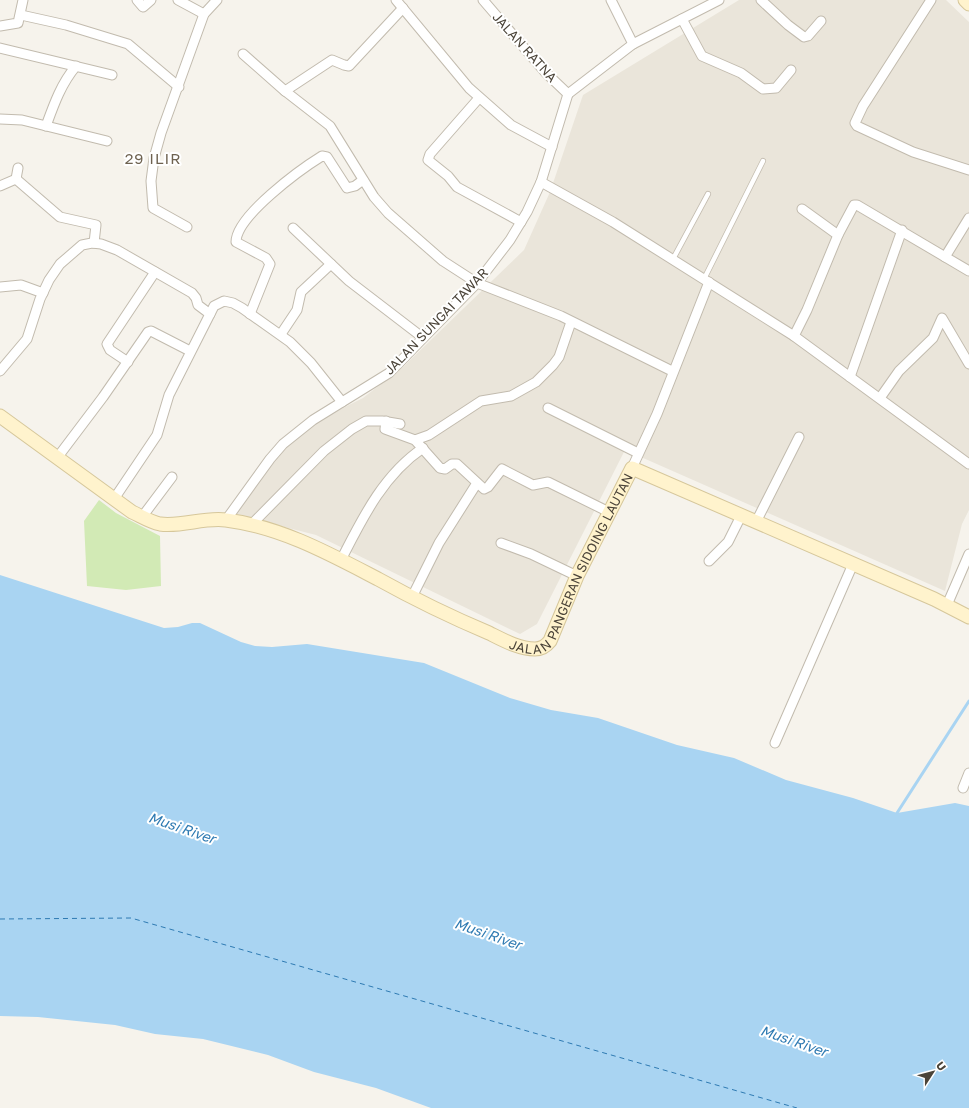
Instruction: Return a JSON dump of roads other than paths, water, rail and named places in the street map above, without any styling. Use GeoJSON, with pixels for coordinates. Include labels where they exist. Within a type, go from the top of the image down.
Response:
{"type":"FeatureCollection","features":[{"type":"Feature","properties":{"kind":"street"},"geometry":{"type":"LineString","coordinates":[[0,26],[17,24],[21,15],[23,0]]}},
{"type":"Feature","properties":{"kind":"street"},"geometry":{"type":"LineString","coordinates":[[137,0],[143,7],[151,0]]}},
{"type":"Feature","properties":{"kind":"street"},"geometry":{"type":"LineString","coordinates":[[178,0],[204,14]]}},
{"type":"Feature","properties":{"kind":"street"},"geometry":{"type":"LineString","coordinates":[[187,227],[155,209],[152,194],[154,158],[188,53],[204,14],[217,0]]}},
{"type":"Feature","properties":{"kind":"street"},"geometry":{"type":"LineString","coordinates":[[396,0],[463,81],[479,98],[510,125],[552,147]]}},
{"type":"Feature","properties":{"kind":"street","name":"JALAN RATNA"},"geometry":{"type":"LineString","coordinates":[[483,0],[545,72],[568,94]]}},
{"type":"Feature","properties":{"kind":"street"},"geometry":{"type":"LineString","coordinates":[[611,0],[633,44]]}},
{"type":"Feature","properties":{"kind":"street"},"geometry":{"type":"LineString","coordinates":[[568,94],[633,44],[719,0]]}},
{"type":"Feature","properties":{"kind":"street"},"geometry":{"type":"LineString","coordinates":[[761,0],[788,25],[804,37],[808,36],[821,21]]}},
{"type":"Feature","properties":{"kind":"street"},"geometry":{"type":"LineString","coordinates":[[931,0],[863,106],[855,123],[857,126],[913,152],[969,170]]}},
{"type":"Feature","properties":{"kind":"street"},"geometry":{"type":"LineString","coordinates":[[965,0],[969,4]]}},
{"type":"Feature","properties":{"kind":"street"},"geometry":{"type":"LineString","coordinates":[[285,91],[332,60],[344,66],[349,66],[403,8]]}},
{"type":"Feature","properties":{"kind":"street"},"geometry":{"type":"LineString","coordinates":[[21,15],[66,25],[128,44],[178,87]]}},
{"type":"Feature","properties":{"kind":"street"},"geometry":{"type":"LineString","coordinates":[[682,20],[702,56],[741,73],[763,89],[776,88],[791,70]]}},
{"type":"Feature","properties":{"kind":"street"},"geometry":{"type":"LineString","coordinates":[[0,48],[112,75]]}},
{"type":"Feature","properties":{"kind":"street"},"geometry":{"type":"LineString","coordinates":[[243,54],[285,91],[330,126],[374,197],[388,213],[442,261],[477,283],[561,316],[672,371]]}},
{"type":"Feature","properties":{"kind":"street"},"geometry":{"type":"LineString","coordinates":[[46,126],[56,97],[65,79],[76,66]]}},
{"type":"Feature","properties":{"kind":"street","name":"JALAN SUNGAI TAWAR"},"geometry":{"type":"LineString","coordinates":[[226,520],[270,459],[283,444],[313,420],[389,373],[422,337],[477,283],[510,240],[521,222],[541,182],[568,94]]}},
{"type":"Feature","properties":{"kind":"street"},"geometry":{"type":"LineString","coordinates":[[479,98],[430,154],[428,160],[447,175],[457,187],[521,222]]}},
{"type":"Feature","properties":{"kind":"street"},"geometry":{"type":"LineString","coordinates":[[0,119],[22,120],[107,142]]}},
{"type":"Feature","properties":{"kind":"street"},"geometry":{"type":"LineString","coordinates":[[250,314],[270,264],[266,258],[236,242],[246,219],[279,187],[322,156],[327,157],[347,188],[364,180]]}},
{"type":"Feature","properties":{"kind":"street"},"geometry":{"type":"LineString","coordinates":[[16,179],[18,168]]}},
{"type":"Feature","properties":{"kind":"street"},"geometry":{"type":"LineString","coordinates":[[0,186],[16,179]]}},
{"type":"Feature","properties":{"kind":"street"},"geometry":{"type":"LineString","coordinates":[[16,179],[60,217],[96,225],[94,243]]}},
{"type":"Feature","properties":{"kind":"street"},"geometry":{"type":"LineString","coordinates":[[541,182],[603,218],[613,222],[794,336],[969,464]]}},
{"type":"Feature","properties":{"kind":"street"},"geometry":{"type":"LineString","coordinates":[[794,336],[838,235],[854,205],[857,205],[902,230],[969,271]]}},
{"type":"Feature","properties":{"kind":"street"},"geometry":{"type":"LineString","coordinates":[[802,209],[838,235]]}},
{"type":"Feature","properties":{"kind":"street"},"geometry":{"type":"LineString","coordinates":[[945,256],[967,222]]}},
{"type":"Feature","properties":{"kind":"street"},"geometry":{"type":"LineString","coordinates":[[294,228],[349,281],[422,337]]}},
{"type":"Feature","properties":{"kind":"street"},"geometry":{"type":"LineString","coordinates":[[850,377],[902,230]]}},
{"type":"Feature","properties":{"kind":"street"},"geometry":{"type":"LineString","coordinates":[[0,371],[8,360],[18,352],[27,339],[43,293],[60,264],[82,246],[94,243],[116,250],[195,295],[198,306],[210,314]]}},
{"type":"Feature","properties":{"kind":"street"},"geometry":{"type":"LineString","coordinates":[[280,334],[297,310],[301,292],[331,264]]}},
{"type":"Feature","properties":{"kind":"street"},"geometry":{"type":"LineString","coordinates":[[128,362],[110,350],[107,344],[155,272]]}},
{"type":"Feature","properties":{"kind":"street"},"geometry":{"type":"LineString","coordinates":[[632,468],[657,414],[706,280]]}},
{"type":"Feature","properties":{"kind":"street"},"geometry":{"type":"LineString","coordinates":[[0,287],[21,286],[43,293]]}},
{"type":"Feature","properties":{"kind":"street"},"geometry":{"type":"LineString","coordinates":[[114,499],[156,435],[169,395],[190,351],[210,314],[218,303],[227,301],[280,334],[311,363],[342,402]]}},
{"type":"Feature","properties":{"kind":"street"},"geometry":{"type":"LineString","coordinates":[[880,398],[899,371],[929,343],[941,318],[944,320],[969,364]]}},
{"type":"Feature","properties":{"kind":"street"},"geometry":{"type":"LineString","coordinates":[[415,440],[429,435],[481,401],[511,396],[536,382],[553,366],[559,357],[571,322]]}},
{"type":"Feature","properties":{"kind":"street"},"geometry":{"type":"LineString","coordinates":[[57,458],[150,331],[190,351]]}},
{"type":"Feature","properties":{"kind":"street"},"geometry":{"type":"LineString","coordinates":[[548,408],[638,453]]}},
{"type":"Feature","properties":{"kind":"street","name":"JALAN PANGERAN SIDOING LAUTAN"},"geometry":{"type":"LineString","coordinates":[[0,416],[114,499],[142,517],[158,523],[169,525],[200,520],[226,520],[275,532],[322,550],[412,598],[520,647],[535,649],[547,645],[550,641],[578,576],[632,468],[947,605],[969,617]]}},
{"type":"Feature","properties":{"kind":"street"},"geometry":{"type":"LineString","coordinates":[[254,526],[324,451],[352,429],[363,422],[400,424]]}},
{"type":"Feature","properties":{"kind":"street"},"geometry":{"type":"LineString","coordinates":[[385,424],[386,430],[415,440],[440,468],[445,469],[452,464],[457,464],[477,483],[486,489],[502,469],[533,485],[548,482],[610,513]]}},
{"type":"Feature","properties":{"kind":"street"},"geometry":{"type":"LineString","coordinates":[[756,522],[799,437]]}},
{"type":"Feature","properties":{"kind":"street"},"geometry":{"type":"LineString","coordinates":[[341,560],[363,518],[383,486],[402,464],[423,448]]}},
{"type":"Feature","properties":{"kind":"street"},"geometry":{"type":"LineString","coordinates":[[142,517],[172,477]]}},
{"type":"Feature","properties":{"kind":"street"},"geometry":{"type":"LineString","coordinates":[[412,598],[439,543],[477,483]]}},
{"type":"Feature","properties":{"kind":"street"},"geometry":{"type":"LineString","coordinates":[[709,561],[728,542],[741,516]]}},
{"type":"Feature","properties":{"kind":"street"},"geometry":{"type":"LineString","coordinates":[[501,543],[531,554],[578,576]]}},
{"type":"Feature","properties":{"kind":"street"},"geometry":{"type":"LineString","coordinates":[[947,605],[969,554]]}},
{"type":"Feature","properties":{"kind":"street"},"geometry":{"type":"LineString","coordinates":[[776,743],[853,564]]}},
{"type":"Feature","properties":{"kind":"street"},"geometry":{"type":"LineString","coordinates":[[963,788],[969,773]]}},
{"type":"Feature","properties":{"kind":"lane"},"geometry":{"type":"LineString","coordinates":[[706,280],[763,161]]}},
{"type":"Feature","properties":{"kind":"lane"},"geometry":{"type":"LineString","coordinates":[[673,259],[708,194]]}},
{"type":"Feature","properties":{"kind":"water","name":"Musi River"},"geometry":{"type":"Polygon","coordinates":[[[0,575],[164,628],[200,623],[241,642],[255,646],[272,647],[307,644],[424,663],[510,698],[551,710],[598,718],[677,745],[734,758],[786,780],[853,798],[897,813],[955,803],[969,806],[969,1108],[431,1108],[376,1088],[314,1072],[268,1055],[203,1039],[155,1034],[115,1025],[38,1017],[0,1016],[0,575]]]}},
{"type":"Feature","properties":{"kind":"waterway"},"geometry":{"type":"LineString","coordinates":[[897,813],[969,701]]}},
{"type":"Feature","properties":{"kind":"district","name":"29 ILIR"},"geometry":{"type":"Point","coordinates":[153,159]}}]}
